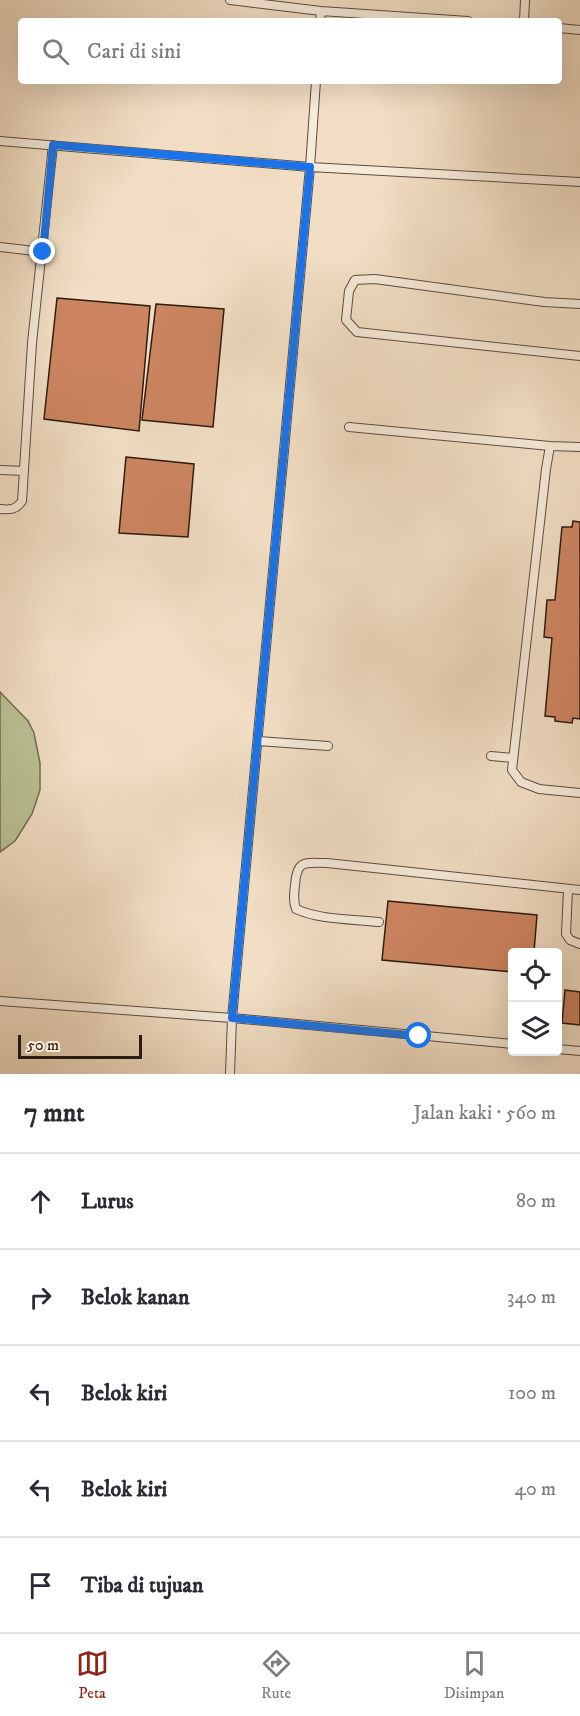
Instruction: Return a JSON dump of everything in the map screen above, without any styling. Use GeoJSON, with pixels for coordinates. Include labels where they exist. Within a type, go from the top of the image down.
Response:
{"type":"FeatureCollection","features":[{"type":"Feature","properties":{"kind":"lane"},"geometry":{"type":"LineString","coordinates":[[230,0],[321,11],[424,18]]}},
{"type":"Feature","properties":{"kind":"lane"},"geometry":{"type":"LineString","coordinates":[[524,18],[525,0]]}},
{"type":"Feature","properties":{"kind":"lane"},"geometry":{"type":"LineString","coordinates":[[320,18],[321,11]]}},
{"type":"Feature","properties":{"kind":"lane"},"geometry":{"type":"LineString","coordinates":[[562,28],[580,30]]}},
{"type":"Feature","properties":{"kind":"lane"},"geometry":{"type":"LineString","coordinates":[[230,1074],[232,1018],[316,84]]}},
{"type":"Feature","properties":{"kind":"lane"},"geometry":{"type":"LineString","coordinates":[[0,141],[310,167],[580,182]]}},
{"type":"Feature","properties":{"kind":"lane"},"geometry":{"type":"LineString","coordinates":[[0,510],[10,510],[22,501],[32,342],[53,145]]}},
{"type":"Feature","properties":{"kind":"lane"},"geometry":{"type":"LineString","coordinates":[[0,247],[43,252]]}},
{"type":"Feature","properties":{"kind":"lane"},"geometry":{"type":"LineString","coordinates":[[580,304],[544,302],[375,279],[355,280],[349,291],[346,320],[357,332],[580,356]]}},
{"type":"Feature","properties":{"kind":"lane"},"geometry":{"type":"LineString","coordinates":[[349,426],[580,447]]}},
{"type":"Feature","properties":{"kind":"lane"},"geometry":{"type":"LineString","coordinates":[[550,446],[512,770],[521,782],[539,789],[580,793]]}},
{"type":"Feature","properties":{"kind":"lane"},"geometry":{"type":"LineString","coordinates":[[0,470],[24,471]]}},
{"type":"Feature","properties":{"kind":"lane"},"geometry":{"type":"LineString","coordinates":[[258,741],[328,746]]}},
{"type":"Feature","properties":{"kind":"lane"},"geometry":{"type":"LineString","coordinates":[[491,756],[513,759]]}},
{"type":"Feature","properties":{"kind":"lane"},"geometry":{"type":"LineString","coordinates":[[379,921],[322,916],[303,913],[296,909],[294,903],[296,872],[299,866],[307,863],[327,863],[580,890]]}},
{"type":"Feature","properties":{"kind":"lane"},"geometry":{"type":"LineString","coordinates":[[568,890],[566,934],[570,940],[580,944]]}},
{"type":"Feature","properties":{"kind":"lane"},"geometry":{"type":"LineString","coordinates":[[0,1001],[232,1018],[508,1044]]}},
{"type":"Feature","properties":{"kind":"lane"},"geometry":{"type":"LineString","coordinates":[[562,1049],[580,1051]]}},
{"type":"Feature","properties":{"kind":"green space"},"geometry":{"type":"Polygon","coordinates":[[[0,692],[28,721],[34,733],[40,763],[40,790],[32,814],[15,841],[0,852],[0,692]]]}},
{"type":"Feature","properties":{"kind":"building"},"geometry":{"type":"Polygon","coordinates":[[[57,298],[150,306],[139,431],[44,419],[57,298]]]}},
{"type":"Feature","properties":{"kind":"building"},"geometry":{"type":"Polygon","coordinates":[[[156,304],[224,309],[213,427],[142,420],[156,304]]]}},
{"type":"Feature","properties":{"kind":"building"},"geometry":{"type":"Polygon","coordinates":[[[126,457],[194,464],[188,537],[119,533],[126,457]]]}},
{"type":"Feature","properties":{"kind":"building"},"geometry":{"type":"Polygon","coordinates":[[[573,521],[580,522],[580,719],[573,718],[572,723],[555,721],[555,717],[545,716],[552,638],[544,637],[547,600],[555,600],[562,527],[572,527],[573,521]]]}},
{"type":"Feature","properties":{"kind":"building"},"geometry":{"type":"Polygon","coordinates":[[[388,901],[537,915],[534,948],[508,948],[508,972],[382,960],[388,901]]]}},
{"type":"Feature","properties":{"kind":"building"},"geometry":{"type":"Polygon","coordinates":[[[565,990],[580,992],[580,1025],[562,1023],[565,990]]]}},
{"type":"Feature","properties":{"kind":"route"},"geometry":{"type":"LineString","coordinates":[[43,252],[53,145],[310,167],[232,1018],[419,1036]]}}]}
